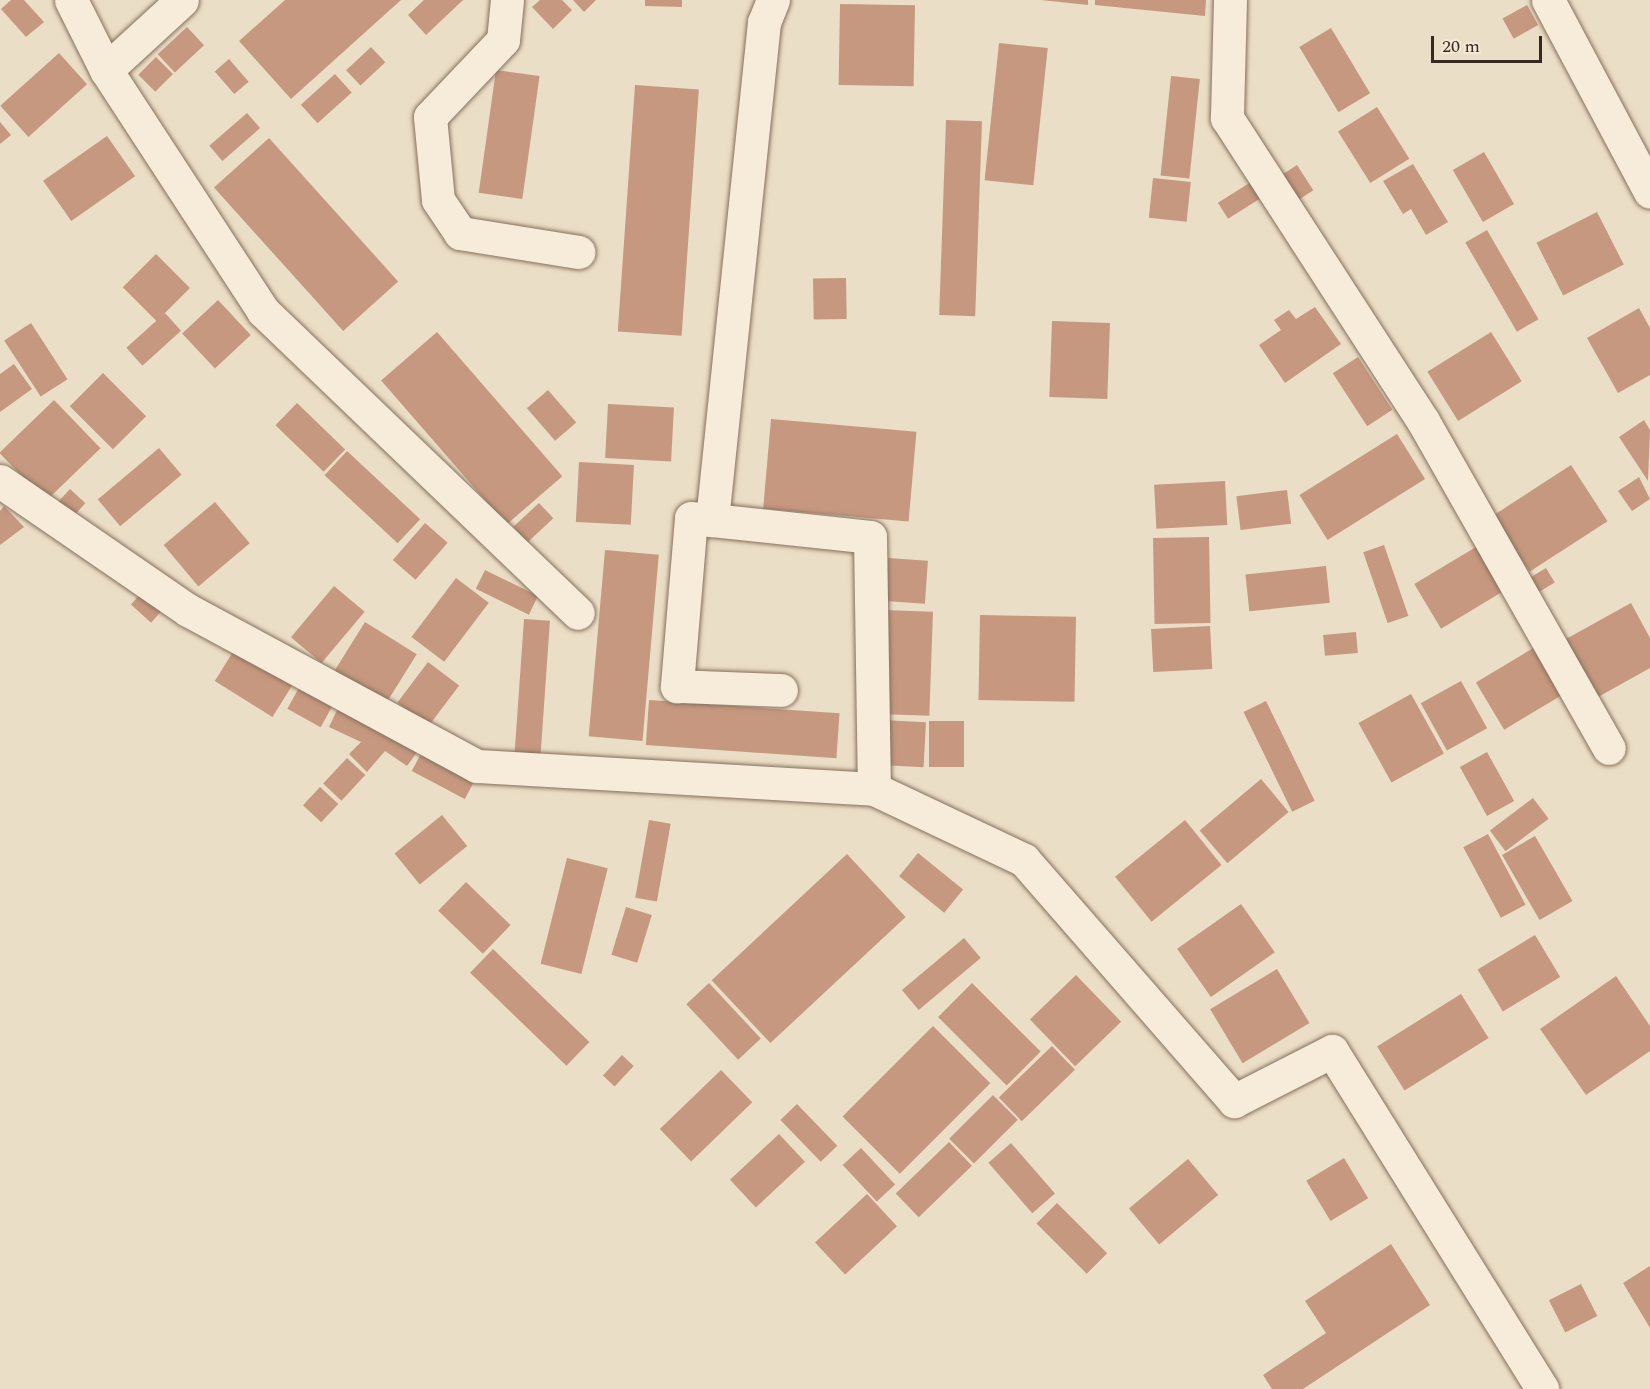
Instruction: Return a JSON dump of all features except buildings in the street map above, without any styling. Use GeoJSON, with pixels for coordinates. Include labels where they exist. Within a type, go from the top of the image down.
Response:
{"type":"FeatureCollection","features":[{"type":"Feature","properties":{"kind":"street"},"geometry":{"type":"LineString","coordinates":[[71,0],[106,70],[263,311],[578,613]]}},
{"type":"Feature","properties":{"kind":"street"},"geometry":{"type":"LineString","coordinates":[[106,70],[182,0]]}},
{"type":"Feature","properties":{"kind":"street"},"geometry":{"type":"LineString","coordinates":[[507,0],[503,40],[430,117],[438,200],[460,233],[578,252]]}},
{"type":"Feature","properties":{"kind":"street"},"geometry":{"type":"LineString","coordinates":[[712,520],[764,22],[773,0]]}},
{"type":"Feature","properties":{"kind":"street"},"geometry":{"type":"LineString","coordinates":[[1230,0],[1227,118],[1423,421],[1609,747]]}},
{"type":"Feature","properties":{"kind":"street"},"geometry":{"type":"LineString","coordinates":[[1548,0],[1650,192]]}},
{"type":"Feature","properties":{"kind":"street"},"geometry":{"type":"LineString","coordinates":[[0,481],[188,610],[477,766],[874,789],[1024,860],[1234,1101],[1332,1051],[1542,1389]]}},
{"type":"Feature","properties":{"kind":"street"},"geometry":{"type":"LineString","coordinates":[[781,690],[677,686],[691,519],[870,537],[874,789]]}}]}
